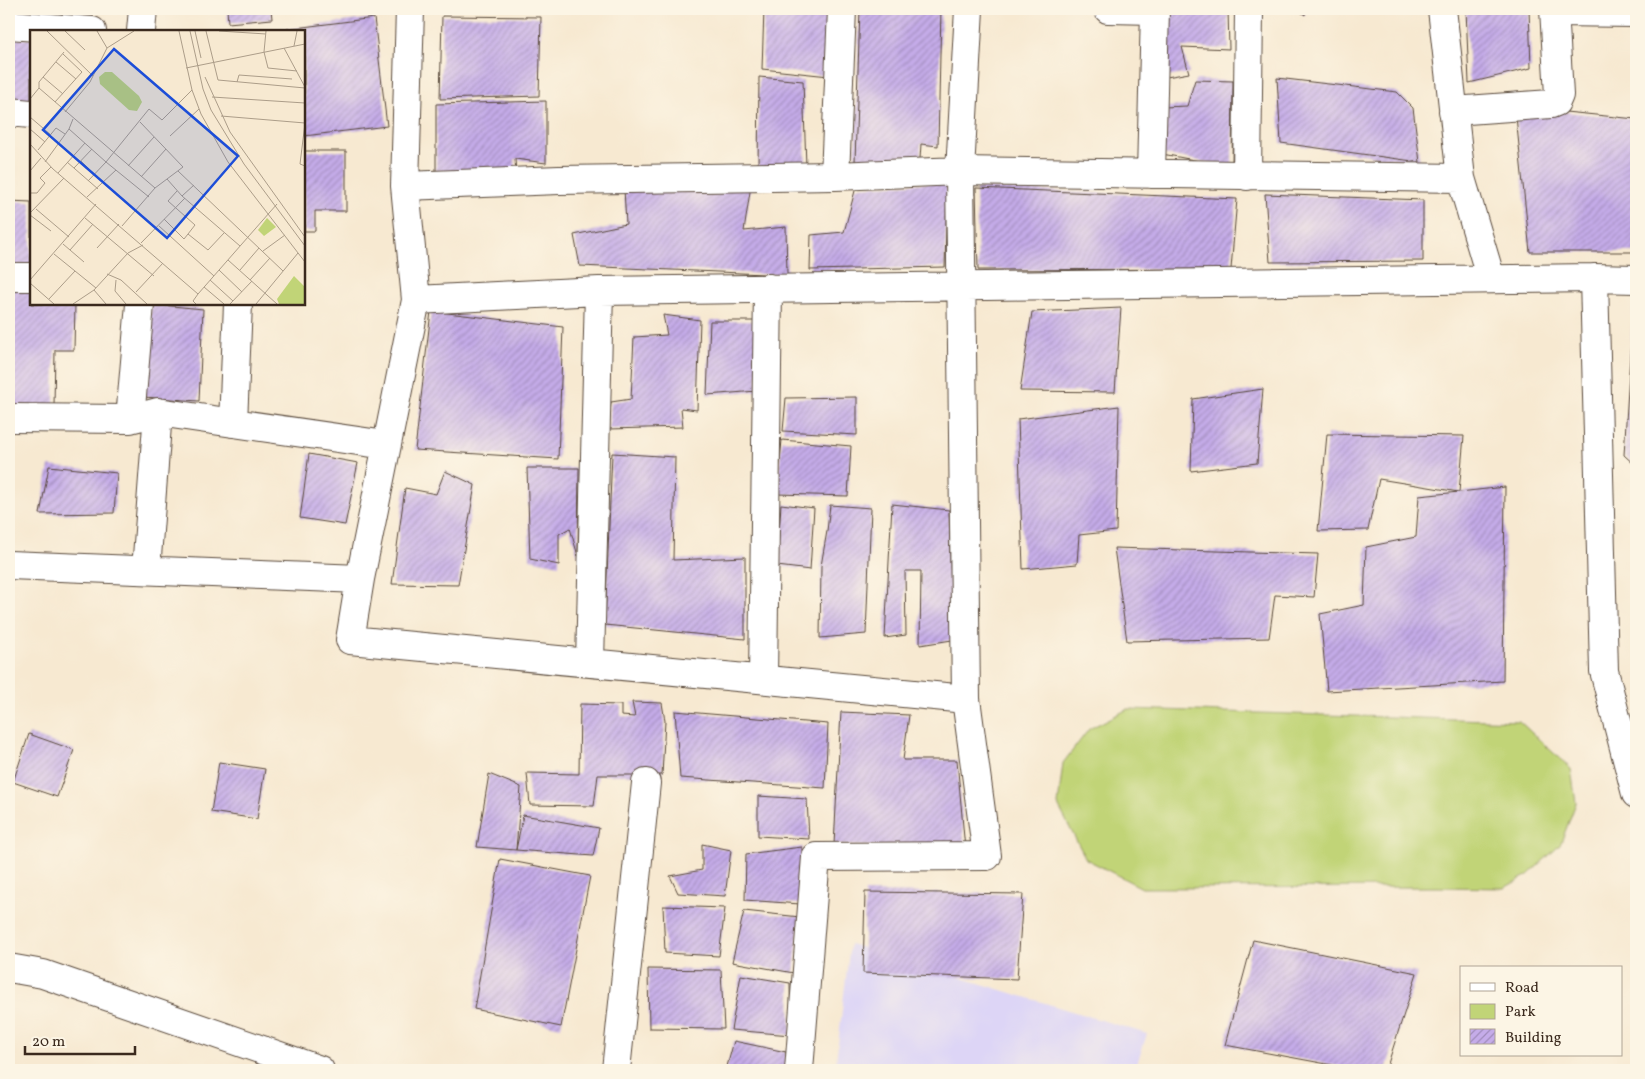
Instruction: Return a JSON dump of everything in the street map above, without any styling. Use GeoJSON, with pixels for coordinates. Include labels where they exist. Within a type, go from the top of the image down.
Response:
{"type":"FeatureCollection","features":[{"type":"Feature","properties":{"kind":"street"},"geometry":{"type":"LineString","coordinates":[[141,30],[143,9]]}},
{"type":"Feature","properties":{"kind":"street"},"geometry":{"type":"LineString","coordinates":[[410,9],[405,186],[416,300],[386,445],[350,640],[966,700]]}},
{"type":"Feature","properties":{"kind":"street"},"geometry":{"type":"LineString","coordinates":[[835,176],[842,9]]}},
{"type":"Feature","properties":{"kind":"street"},"geometry":{"type":"LineString","coordinates":[[799,1070],[816,857],[987,856],[966,700],[960,170],[969,9]]}},
{"type":"Feature","properties":{"kind":"street"},"geometry":{"type":"LineString","coordinates":[[1108,9],[1155,10],[1151,174]]}},
{"type":"Feature","properties":{"kind":"street"},"geometry":{"type":"LineString","coordinates":[[1248,176],[1249,9]]}},
{"type":"Feature","properties":{"kind":"street"},"geometry":{"type":"LineString","coordinates":[[1442,9],[1461,178],[1490,279]]}},
{"type":"Feature","properties":{"kind":"street"},"geometry":{"type":"LineString","coordinates":[[1453,111],[1551,104],[1556,102],[1559,95],[1554,11],[1636,13]]}},
{"type":"Feature","properties":{"kind":"street"},"geometry":{"type":"LineString","coordinates":[[9,25],[78,30]]}},
{"type":"Feature","properties":{"kind":"street"},"geometry":{"type":"LineString","coordinates":[[9,112],[30,114]]}},
{"type":"Feature","properties":{"kind":"street"},"geometry":{"type":"LineString","coordinates":[[405,186],[559,180],[835,176],[960,170],[1461,178]]}},
{"type":"Feature","properties":{"kind":"street"},"geometry":{"type":"LineString","coordinates":[[9,277],[30,277]]}},
{"type":"Feature","properties":{"kind":"street"},"geometry":{"type":"LineString","coordinates":[[1594,278],[1604,670],[1629,737],[1636,794]]}},
{"type":"Feature","properties":{"kind":"street"},"geometry":{"type":"LineString","coordinates":[[416,300],[598,291],[768,288],[1490,279],[1636,279]]}},
{"type":"Feature","properties":{"kind":"street"},"geometry":{"type":"LineString","coordinates":[[763,679],[768,288]]}},
{"type":"Feature","properties":{"kind":"street"},"geometry":{"type":"LineString","coordinates":[[590,663],[598,291]]}},
{"type":"Feature","properties":{"kind":"street"},"geometry":{"type":"LineString","coordinates":[[130,419],[140,305]]}},
{"type":"Feature","properties":{"kind":"street"},"geometry":{"type":"LineString","coordinates":[[233,423],[238,305]]}},
{"type":"Feature","properties":{"kind":"street"},"geometry":{"type":"LineString","coordinates":[[9,418],[130,419],[158,412],[386,445]]}},
{"type":"Feature","properties":{"kind":"street"},"geometry":{"type":"LineString","coordinates":[[146,570],[158,412]]}},
{"type":"Feature","properties":{"kind":"street"},"geometry":{"type":"LineString","coordinates":[[9,565],[360,579]]}},
{"type":"Feature","properties":{"kind":"street"},"geometry":{"type":"LineString","coordinates":[[616,1070],[646,783]]}},
{"type":"Feature","properties":{"kind":"street"},"geometry":{"type":"LineString","coordinates":[[9,968],[43,974],[320,1070]]}},
{"type":"Feature","properties":{"kind":"shaded area"},"geometry":{"type":"Polygon","coordinates":[[[850,944],[1147,1034],[1135,1070],[835,1070],[850,944]]]}},
{"type":"Feature","properties":{"kind":"green space"},"geometry":{"type":"Polygon","coordinates":[[[1128,709],[1519,721],[1571,769],[1576,803],[1560,845],[1528,875],[1504,888],[1142,888],[1086,859],[1058,805],[1063,763],[1089,729],[1128,709]]]}},
{"type":"Feature","properties":{"kind":"building"},"geometry":{"type":"Polygon","coordinates":[[[227,9],[271,9],[272,19],[228,23],[227,9]]]}},
{"type":"Feature","properties":{"kind":"building"},"geometry":{"type":"Polygon","coordinates":[[[764,9],[832,9],[829,76],[762,69],[764,9]]]}},
{"type":"Feature","properties":{"kind":"building"},"geometry":{"type":"Polygon","coordinates":[[[860,9],[941,9],[938,146],[921,144],[920,159],[855,162],[860,9]]]}},
{"type":"Feature","properties":{"kind":"building"},"geometry":{"type":"Polygon","coordinates":[[[1163,9],[1228,9],[1229,49],[1182,47],[1189,73],[1161,78],[1163,9]]]}},
{"type":"Feature","properties":{"kind":"building"},"geometry":{"type":"Polygon","coordinates":[[[1296,9],[1306,9],[1305,15],[1296,9]]]}},
{"type":"Feature","properties":{"kind":"building"},"geometry":{"type":"Polygon","coordinates":[[[1466,9],[1529,9],[1531,68],[1469,83],[1466,9]]]}},
{"type":"Feature","properties":{"kind":"building"},"geometry":{"type":"Polygon","coordinates":[[[442,16],[541,17],[539,96],[440,99],[442,16]]]}},
{"type":"Feature","properties":{"kind":"building"},"geometry":{"type":"Polygon","coordinates":[[[374,18],[387,126],[305,136],[305,30],[279,30],[374,18]]]}},
{"type":"Feature","properties":{"kind":"building"},"geometry":{"type":"Polygon","coordinates":[[[9,38],[30,39],[30,102],[9,101],[9,38]]]}},
{"type":"Feature","properties":{"kind":"building"},"geometry":{"type":"Polygon","coordinates":[[[759,77],[803,81],[806,166],[758,168],[759,77]]]}},
{"type":"Feature","properties":{"kind":"building"},"geometry":{"type":"Polygon","coordinates":[[[1277,78],[1397,92],[1413,108],[1420,162],[1281,143],[1277,78]]]}},
{"type":"Feature","properties":{"kind":"building"},"geometry":{"type":"Polygon","coordinates":[[[1195,80],[1233,81],[1232,167],[1162,154],[1163,107],[1187,106],[1195,80]]]}},
{"type":"Feature","properties":{"kind":"building"},"geometry":{"type":"Polygon","coordinates":[[[546,101],[546,163],[515,159],[516,175],[436,171],[436,104],[546,101]]]}},
{"type":"Feature","properties":{"kind":"building"},"geometry":{"type":"Polygon","coordinates":[[[1515,107],[1636,119],[1636,252],[1530,252],[1515,107]]]}},
{"type":"Feature","properties":{"kind":"building"},"geometry":{"type":"Polygon","coordinates":[[[305,151],[346,151],[346,211],[315,211],[315,231],[305,231],[305,151]]]}},
{"type":"Feature","properties":{"kind":"building"},"geometry":{"type":"Polygon","coordinates":[[[947,182],[945,267],[810,270],[811,235],[844,232],[856,187],[947,182]]]}},
{"type":"Feature","properties":{"kind":"building"},"geometry":{"type":"Polygon","coordinates":[[[751,185],[744,231],[786,227],[787,275],[580,266],[574,235],[626,224],[624,189],[751,185]]]}},
{"type":"Feature","properties":{"kind":"building"},"geometry":{"type":"Polygon","coordinates":[[[976,188],[1237,199],[1231,269],[978,270],[976,188]]]}},
{"type":"Feature","properties":{"kind":"building"},"geometry":{"type":"Polygon","coordinates":[[[1265,194],[1423,200],[1423,261],[1270,262],[1265,194]]]}},
{"type":"Feature","properties":{"kind":"building"},"geometry":{"type":"Polygon","coordinates":[[[9,201],[30,202],[30,265],[9,265],[9,201]]]}},
{"type":"Feature","properties":{"kind":"building"},"geometry":{"type":"Polygon","coordinates":[[[9,287],[30,288],[30,305],[75,305],[74,350],[55,350],[54,406],[9,406],[9,287]]]}},
{"type":"Feature","properties":{"kind":"building"},"geometry":{"type":"Polygon","coordinates":[[[151,305],[203,309],[199,401],[143,397],[151,305]]]}},
{"type":"Feature","properties":{"kind":"building"},"geometry":{"type":"Polygon","coordinates":[[[1633,306],[1636,306],[1636,466],[1624,455],[1633,306]]]}},
{"type":"Feature","properties":{"kind":"building"},"geometry":{"type":"Polygon","coordinates":[[[1121,308],[1115,392],[1020,391],[1032,312],[1121,308]]]}},
{"type":"Feature","properties":{"kind":"building"},"geometry":{"type":"Polygon","coordinates":[[[431,311],[563,327],[558,459],[415,450],[431,311]]]}},
{"type":"Feature","properties":{"kind":"building"},"geometry":{"type":"Polygon","coordinates":[[[663,315],[700,320],[697,410],[681,408],[683,427],[609,429],[611,402],[631,399],[634,337],[667,335],[663,315]]]}},
{"type":"Feature","properties":{"kind":"building"},"geometry":{"type":"Polygon","coordinates":[[[710,321],[760,321],[757,391],[707,395],[710,321]]]}},
{"type":"Feature","properties":{"kind":"building"},"geometry":{"type":"Polygon","coordinates":[[[1263,389],[1257,463],[1191,471],[1193,399],[1263,389]]]}},
{"type":"Feature","properties":{"kind":"building"},"geometry":{"type":"Polygon","coordinates":[[[857,397],[857,435],[783,431],[786,398],[857,397]]]}},
{"type":"Feature","properties":{"kind":"building"},"geometry":{"type":"Polygon","coordinates":[[[1119,406],[1116,531],[1079,535],[1077,564],[1023,569],[1018,419],[1119,406]]]}},
{"type":"Feature","properties":{"kind":"building"},"geometry":{"type":"Polygon","coordinates":[[[1327,434],[1464,436],[1459,492],[1379,479],[1368,530],[1318,531],[1327,434]]]}},
{"type":"Feature","properties":{"kind":"building"},"geometry":{"type":"Polygon","coordinates":[[[782,440],[851,446],[848,496],[777,494],[782,440]]]}},
{"type":"Feature","properties":{"kind":"building"},"geometry":{"type":"Polygon","coordinates":[[[612,453],[675,457],[673,560],[745,557],[745,639],[605,625],[612,453]]]}},
{"type":"Feature","properties":{"kind":"building"},"geometry":{"type":"Polygon","coordinates":[[[309,454],[358,463],[345,525],[300,518],[309,454]]]}},
{"type":"Feature","properties":{"kind":"building"},"geometry":{"type":"Polygon","coordinates":[[[49,466],[117,473],[114,513],[40,514],[49,466]]]}},
{"type":"Feature","properties":{"kind":"building"},"geometry":{"type":"Polygon","coordinates":[[[527,468],[579,468],[578,556],[570,528],[559,534],[559,565],[530,559],[527,468]]]}},
{"type":"Feature","properties":{"kind":"building"},"geometry":{"type":"Polygon","coordinates":[[[445,471],[475,485],[458,585],[392,584],[405,488],[436,494],[445,471]]]}},
{"type":"Feature","properties":{"kind":"building"},"geometry":{"type":"Polygon","coordinates":[[[1505,487],[1503,681],[1327,691],[1320,614],[1364,605],[1366,547],[1416,537],[1419,496],[1505,487]]]}},
{"type":"Feature","properties":{"kind":"building"},"geometry":{"type":"Polygon","coordinates":[[[781,504],[814,508],[810,570],[777,566],[781,504]]]}},
{"type":"Feature","properties":{"kind":"building"},"geometry":{"type":"Polygon","coordinates":[[[892,504],[949,510],[952,640],[920,645],[921,571],[905,571],[906,635],[885,638],[892,504]]]}},
{"type":"Feature","properties":{"kind":"building"},"geometry":{"type":"Polygon","coordinates":[[[830,505],[871,508],[866,634],[820,638],[821,566],[830,505]]]}},
{"type":"Feature","properties":{"kind":"building"},"geometry":{"type":"Polygon","coordinates":[[[1114,548],[1318,554],[1314,597],[1275,595],[1269,638],[1127,641],[1114,548]]]}},
{"type":"Feature","properties":{"kind":"building"},"geometry":{"type":"Polygon","coordinates":[[[632,702],[662,703],[665,721],[662,775],[598,775],[594,806],[530,805],[527,773],[579,774],[580,704],[621,705],[621,716],[635,717],[632,702]]]}},
{"type":"Feature","properties":{"kind":"building"},"geometry":{"type":"Polygon","coordinates":[[[675,711],[828,724],[825,788],[680,778],[675,711]]]}},
{"type":"Feature","properties":{"kind":"building"},"geometry":{"type":"Polygon","coordinates":[[[841,712],[909,715],[903,760],[957,760],[965,849],[834,845],[841,712]]]}},
{"type":"Feature","properties":{"kind":"building"},"geometry":{"type":"Polygon","coordinates":[[[29,734],[74,750],[57,797],[13,782],[29,734]]]}},
{"type":"Feature","properties":{"kind":"building"},"geometry":{"type":"Polygon","coordinates":[[[219,762],[265,769],[257,819],[211,812],[219,762]]]}},
{"type":"Feature","properties":{"kind":"building"},"geometry":{"type":"Polygon","coordinates":[[[489,774],[521,787],[516,850],[477,847],[489,774]]]}},
{"type":"Feature","properties":{"kind":"building"},"geometry":{"type":"Polygon","coordinates":[[[758,796],[807,799],[809,839],[758,836],[758,796]]]}},
{"type":"Feature","properties":{"kind":"building"},"geometry":{"type":"Polygon","coordinates":[[[523,815],[599,828],[593,856],[516,850],[523,815]]]}},
{"type":"Feature","properties":{"kind":"building"},"geometry":{"type":"Polygon","coordinates":[[[702,844],[731,850],[725,896],[678,893],[670,876],[702,870],[702,844]]]}},
{"type":"Feature","properties":{"kind":"building"},"geometry":{"type":"Polygon","coordinates":[[[802,847],[800,904],[745,900],[746,854],[802,847]]]}},
{"type":"Feature","properties":{"kind":"building"},"geometry":{"type":"Polygon","coordinates":[[[500,859],[590,876],[561,1027],[474,1009],[500,859]]]}},
{"type":"Feature","properties":{"kind":"building"},"geometry":{"type":"Polygon","coordinates":[[[865,892],[1023,894],[1017,979],[863,973],[865,892]]]}},
{"type":"Feature","properties":{"kind":"building"},"geometry":{"type":"Polygon","coordinates":[[[663,906],[725,908],[719,956],[665,953],[663,906]]]}},
{"type":"Feature","properties":{"kind":"building"},"geometry":{"type":"Polygon","coordinates":[[[744,911],[800,917],[794,973],[732,962],[744,911]]]}},
{"type":"Feature","properties":{"kind":"building"},"geometry":{"type":"Polygon","coordinates":[[[1253,940],[1417,973],[1386,1070],[1359,1070],[1225,1045],[1253,940]]]}},
{"type":"Feature","properties":{"kind":"building"},"geometry":{"type":"Polygon","coordinates":[[[648,969],[721,970],[724,1029],[649,1028],[648,969]]]}},
{"type":"Feature","properties":{"kind":"building"},"geometry":{"type":"Polygon","coordinates":[[[741,975],[790,983],[791,1035],[731,1030],[741,975]]]}},
{"type":"Feature","properties":{"kind":"building"},"geometry":{"type":"Polygon","coordinates":[[[734,1041],[786,1052],[786,1070],[726,1070],[734,1041]]]}}]}
